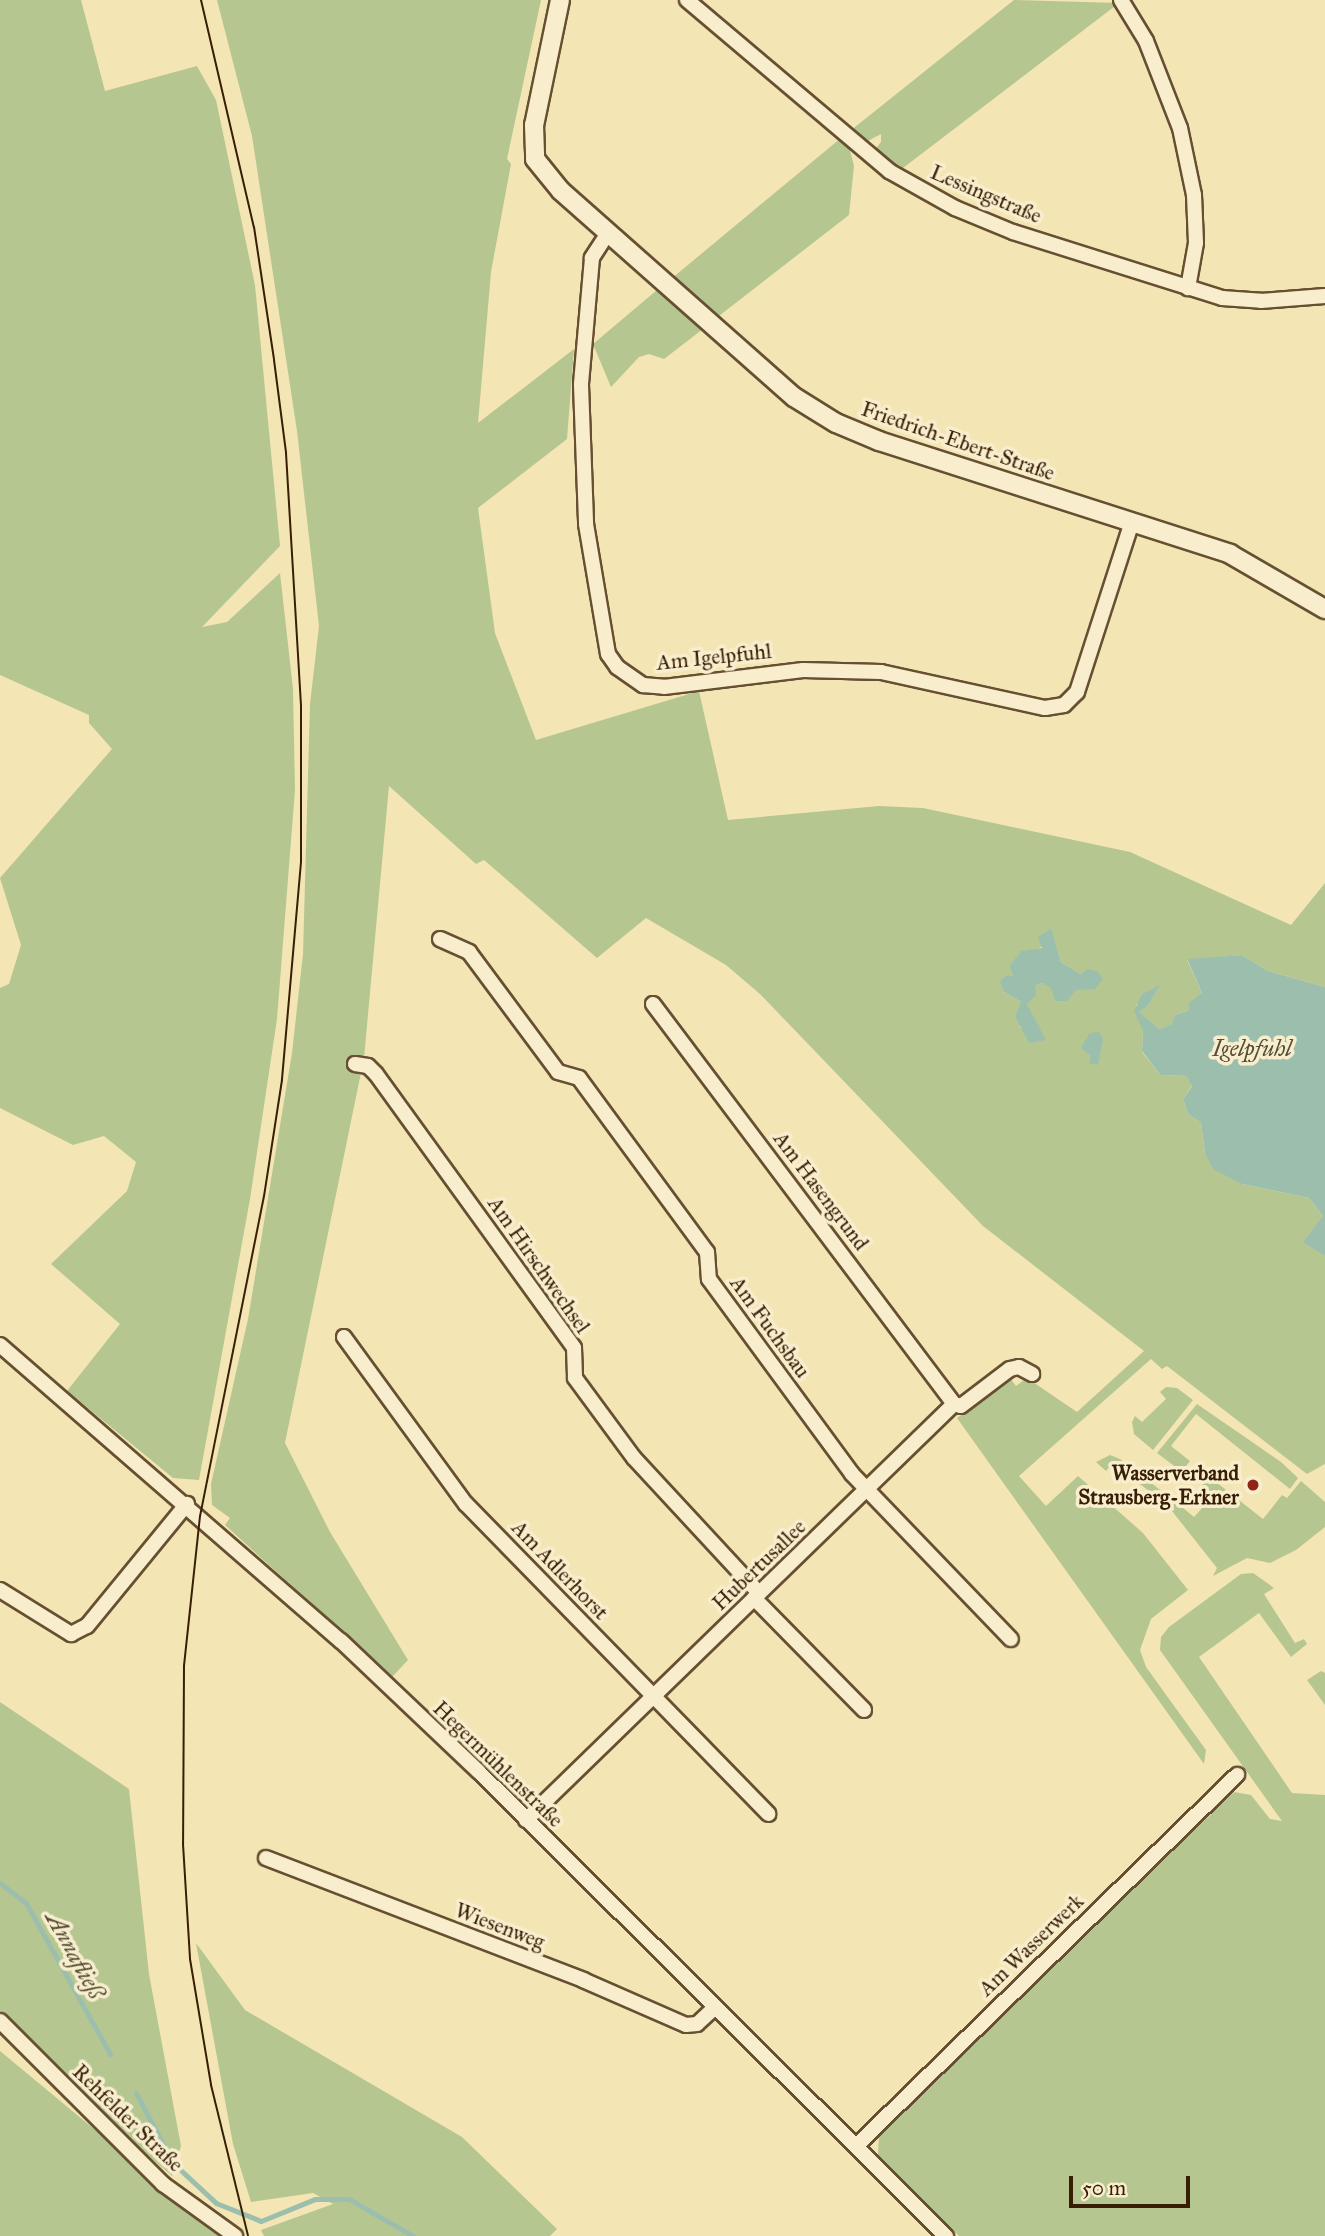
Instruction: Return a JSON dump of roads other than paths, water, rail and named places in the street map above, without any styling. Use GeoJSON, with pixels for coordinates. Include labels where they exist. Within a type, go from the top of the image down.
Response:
{"type":"FeatureCollection","features":[{"type":"Feature","properties":{"kind":"street","name":"Friedrich-Ebert-Straße"},"geometry":{"type":"LineString","coordinates":[[560,0],[534,125],[534,152],[548,178],[785,390],[836,423],[1251,563],[1325,609]]}},
{"type":"Feature","properties":{"kind":"street","name":"Lessingstraße"},"geometry":{"type":"LineString","coordinates":[[687,0],[890,171],[926,193],[1013,232],[1222,298],[1261,301],[1325,296]]}},
{"type":"Feature","properties":{"kind":"street"},"geometry":{"type":"LineString","coordinates":[[1121,0],[1146,41],[1180,128],[1194,195],[1196,243],[1188,288]]}},
{"type":"Feature","properties":{"kind":"street","name":"Am Igelpfuhl"},"geometry":{"type":"LineString","coordinates":[[608,233],[592,258],[581,385],[586,524],[608,654],[617,667],[643,685],[664,687],[803,670],[870,671],[960,686],[1045,708],[1064,705],[1077,692],[1132,522]]}},
{"type":"Feature","properties":{"kind":"street","name":"Am Fuchsbau"},"geometry":{"type":"LineString","coordinates":[[440,939],[470,952],[558,1072],[579,1077],[707,1252],[709,1279],[867,1490],[1011,1639]]}},
{"type":"Feature","properties":{"kind":"street","name":"Am Hasengrund"},"geometry":{"type":"LineString","coordinates":[[653,1004],[954,1404]]}},
{"type":"Feature","properties":{"kind":"street","name":"Am Hirschwechsel"},"geometry":{"type":"LineString","coordinates":[[355,1065],[368,1066],[376,1074],[574,1348],[575,1378],[634,1458],[756,1596],[864,1710]]}},
{"type":"Feature","properties":{"kind":"street","name":"Am Adlerhorst"},"geometry":{"type":"LineString","coordinates":[[344,1337],[466,1503],[768,1814]]}},
{"type":"Feature","properties":{"kind":"street","name":"Hegermühlenstraße"},"geometry":{"type":"LineString","coordinates":[[0,1345],[187,1504],[341,1641],[946,2236]]}},
{"type":"Feature","properties":{"kind":"street","name":"Hubertusallee"},"geometry":{"type":"LineString","coordinates":[[526,1820],[954,1404],[961,1406],[1010,1369],[1019,1367],[1032,1374]]}},
{"type":"Feature","properties":{"kind":"street"},"geometry":{"type":"LineString","coordinates":[[0,1590],[71,1634],[87,1626],[187,1504]]}},
{"type":"Feature","properties":{"kind":"street","name":"Am Wasserwerk"},"geometry":{"type":"LineString","coordinates":[[856,2146],[1237,1775]]}},
{"type":"Feature","properties":{"kind":"street","name":"Wiesenweg"},"geometry":{"type":"LineString","coordinates":[[266,1858],[583,1980],[686,2025],[697,2024],[714,2008]]}},
{"type":"Feature","properties":{"kind":"street","name":"Rehfelder Straße"},"geometry":{"type":"LineString","coordinates":[[0,2021],[163,2184],[235,2236]]}},
{"type":"Feature","properties":{"kind":"water"},"geometry":{"type":"Polygon","coordinates":[[[1051,928],[1061,962],[1081,974],[1088,969],[1098,972],[1103,979],[1095,989],[1076,990],[1067,1001],[1055,1001],[1051,988],[1042,983],[1035,986],[1036,995],[1027,1004],[1046,1040],[1029,1043],[1015,1016],[1021,1002],[1004,992],[1000,981],[1007,975],[1014,977],[1009,967],[1021,951],[1042,948],[1038,937],[1051,928]]]}},
{"type":"Feature","properties":{"kind":"water","name":"Igelpfuhl"},"geometry":{"type":"Polygon","coordinates":[[[1242,955],[1268,971],[1325,987],[1325,1256],[1303,1242],[1323,1216],[1309,1198],[1242,1184],[1213,1169],[1205,1153],[1201,1123],[1188,1114],[1183,1099],[1192,1086],[1186,1076],[1160,1075],[1142,1051],[1143,1031],[1134,1011],[1142,994],[1160,985],[1148,1006],[1139,1012],[1159,1029],[1172,1024],[1175,1015],[1189,1010],[1189,1003],[1202,993],[1187,959],[1242,955]]]}},
{"type":"Feature","properties":{"kind":"water"},"geometry":{"type":"Polygon","coordinates":[[[1099,1031],[1103,1039],[1098,1065],[1089,1063],[1091,1056],[1081,1048],[1089,1034],[1099,1031]]]}},
{"type":"Feature","properties":{"kind":"waterway","name":"Annafließ"},"geometry":{"type":"LineString","coordinates":[[0,1883],[26,1903],[110,2054]]}},
{"type":"Feature","properties":{"kind":"waterway","name":"Annafließ"},"geometry":{"type":"LineString","coordinates":[[136,2093],[173,2163],[216,2203],[261,2221],[315,2199],[349,2199],[413,2236]]}},
{"type":"Feature","properties":{"kind":"tram line"},"geometry":{"type":"LineString","coordinates":[[201,0],[254,227],[274,360],[286,453],[301,707],[301,862],[282,1080],[264,1196],[200,1516],[184,1666],[183,1844],[190,1959],[211,2085],[248,2236]]}},
{"type":"Feature","properties":{"kind":"place","name":"Wasserverband Strausberg-Erkner"},"geometry":{"type":"Point","coordinates":[1253,1485]}}]}
